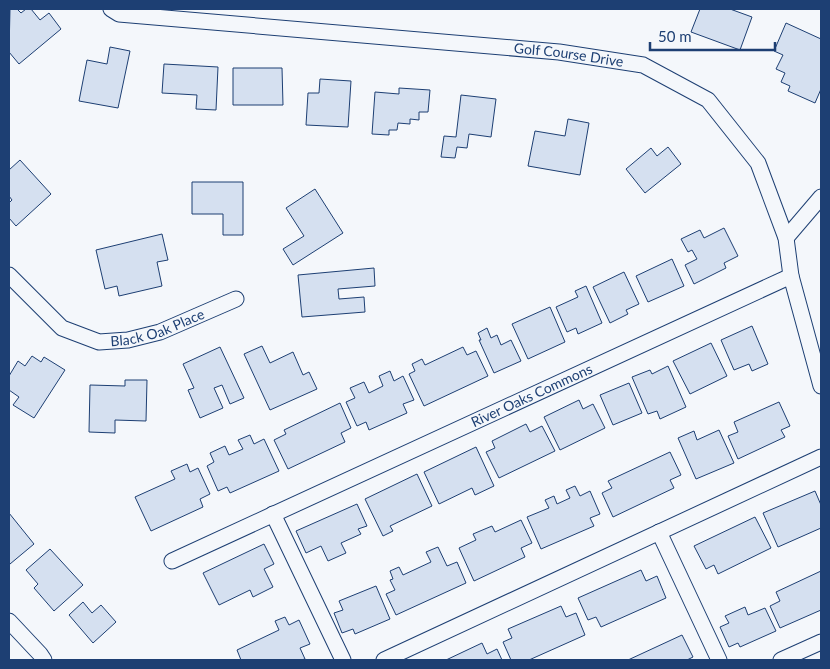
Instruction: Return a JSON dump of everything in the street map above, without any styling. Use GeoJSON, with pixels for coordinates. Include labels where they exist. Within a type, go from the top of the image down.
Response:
{"type":"FeatureCollection","features":[{"type":"Feature","properties":{"kind":"street","name":"Golf Course Drive"},"geometry":{"type":"LineString","coordinates":[[111,9],[119,14],[559,52],[644,65],[708,100],[758,163],[786,238],[790,276],[821,386]]}},
{"type":"Feature","properties":{"kind":"street"},"geometry":{"type":"LineString","coordinates":[[786,238],[821,197]]}},
{"type":"Feature","properties":{"kind":"street","name":"Black Oak Place"},"geometry":{"type":"LineString","coordinates":[[9,275],[62,328],[99,342],[128,340],[160,332],[236,299]]}},
{"type":"Feature","properties":{"kind":"street","name":"River Oaks Commons"},"geometry":{"type":"LineString","coordinates":[[172,561],[790,276]]}},
{"type":"Feature","properties":{"kind":"street"},"geometry":{"type":"LineString","coordinates":[[384,660],[821,457]]}},
{"type":"Feature","properties":{"kind":"street"},"geometry":{"type":"LineString","coordinates":[[274,514],[343,660]]}},
{"type":"Feature","properties":{"kind":"street"},"geometry":{"type":"LineString","coordinates":[[659,532],[719,660]]}},
{"type":"Feature","properties":{"kind":"street"},"geometry":{"type":"LineString","coordinates":[[9,622],[44,660]]}},
{"type":"Feature","properties":{"kind":"street"},"geometry":{"type":"LineString","coordinates":[[781,660],[821,642]]}},
{"type":"Feature","properties":{"kind":"building"},"geometry":{"type":"Polygon","coordinates":[[[10,9],[17,9],[21,13],[26,9],[31,9],[40,20],[49,13],[61,29],[19,64],[9,52],[10,9]]]}},
{"type":"Feature","properties":{"kind":"building"},"geometry":{"type":"Polygon","coordinates":[[[700,9],[730,9],[752,17],[740,50],[691,32],[700,9]]]}},
{"type":"Feature","properties":{"kind":"building"},"geometry":{"type":"Polygon","coordinates":[[[786,23],[821,39],[821,89],[815,103],[788,91],[790,86],[781,82],[785,73],[776,69],[783,55],[774,51],[786,23]]]}},
{"type":"Feature","properties":{"kind":"building"},"geometry":{"type":"Polygon","coordinates":[[[110,47],[130,51],[118,108],[79,101],[87,60],[107,64],[110,47]]]}},
{"type":"Feature","properties":{"kind":"building"},"geometry":{"type":"Polygon","coordinates":[[[164,64],[218,67],[216,110],[196,109],[197,95],[162,93],[164,64]]]}},
{"type":"Feature","properties":{"kind":"building"},"geometry":{"type":"Polygon","coordinates":[[[233,68],[282,68],[283,105],[233,105],[233,68]]]}},
{"type":"Feature","properties":{"kind":"building"},"geometry":{"type":"Polygon","coordinates":[[[320,79],[351,81],[348,127],[306,125],[308,93],[319,93],[320,79]]]}},
{"type":"Feature","properties":{"kind":"building"},"geometry":{"type":"Polygon","coordinates":[[[399,88],[430,90],[428,112],[419,112],[419,120],[410,119],[410,124],[398,123],[397,130],[389,130],[389,135],[372,134],[375,92],[399,94],[399,88]]]}},
{"type":"Feature","properties":{"kind":"building"},"geometry":{"type":"Polygon","coordinates":[[[461,95],[496,99],[491,137],[469,134],[467,148],[457,147],[455,158],[441,157],[444,136],[456,137],[461,95]]]}},
{"type":"Feature","properties":{"kind":"building"},"geometry":{"type":"Polygon","coordinates":[[[568,119],[589,123],[580,175],[528,166],[535,131],[565,136],[568,119]]]}},
{"type":"Feature","properties":{"kind":"building"},"geometry":{"type":"Polygon","coordinates":[[[668,147],[681,164],[645,193],[626,169],[651,148],[657,156],[668,147]]]}},
{"type":"Feature","properties":{"kind":"building"},"geometry":{"type":"Polygon","coordinates":[[[20,160],[51,194],[16,226],[9,218],[9,203],[12,200],[9,196],[9,170],[20,160]]]}},
{"type":"Feature","properties":{"kind":"building"},"geometry":{"type":"Polygon","coordinates":[[[192,182],[243,182],[243,235],[223,235],[223,214],[192,214],[192,182]]]}},
{"type":"Feature","properties":{"kind":"building"},"geometry":{"type":"Polygon","coordinates":[[[315,189],[343,233],[293,265],[283,249],[304,236],[286,208],[315,189]]]}},
{"type":"Feature","properties":{"kind":"building"},"geometry":{"type":"Polygon","coordinates":[[[724,228],[738,256],[724,263],[726,268],[694,284],[685,265],[697,259],[692,250],[688,252],[681,239],[700,230],[704,238],[724,228]]]}},
{"type":"Feature","properties":{"kind":"building"},"geometry":{"type":"Polygon","coordinates":[[[162,234],[168,260],[157,262],[162,286],[119,296],[117,286],[105,289],[96,250],[162,234]]]}},
{"type":"Feature","properties":{"kind":"building"},"geometry":{"type":"Polygon","coordinates":[[[672,259],[684,286],[648,302],[636,276],[672,259]]]}},
{"type":"Feature","properties":{"kind":"building"},"geometry":{"type":"Polygon","coordinates":[[[374,268],[375,286],[338,289],[339,299],[364,297],[365,312],[302,317],[298,275],[374,268]]]}},
{"type":"Feature","properties":{"kind":"building"},"geometry":{"type":"Polygon","coordinates":[[[624,272],[639,304],[626,310],[628,314],[610,323],[593,287],[624,272]]]}},
{"type":"Feature","properties":{"kind":"building"},"geometry":{"type":"Polygon","coordinates":[[[586,286],[602,323],[578,334],[576,328],[567,332],[556,307],[578,297],[575,291],[586,286]]]}},
{"type":"Feature","properties":{"kind":"building"},"geometry":{"type":"Polygon","coordinates":[[[550,307],[565,342],[528,359],[512,324],[550,307]]]}},
{"type":"Feature","properties":{"kind":"building"},"geometry":{"type":"Polygon","coordinates":[[[752,326],[768,364],[752,371],[749,364],[734,370],[721,340],[752,326]]]}},
{"type":"Feature","properties":{"kind":"building"},"geometry":{"type":"Polygon","coordinates":[[[487,328],[491,338],[497,335],[501,345],[511,340],[521,361],[494,373],[479,340],[481,340],[478,333],[487,328]]]}},
{"type":"Feature","properties":{"kind":"building"},"geometry":{"type":"Polygon","coordinates":[[[711,343],[727,376],[690,394],[673,361],[711,343]]]}},
{"type":"Feature","properties":{"kind":"building"},"geometry":{"type":"Polygon","coordinates":[[[262,346],[270,363],[293,352],[303,375],[309,372],[317,389],[270,410],[244,354],[262,346]]]}},
{"type":"Feature","properties":{"kind":"building"},"geometry":{"type":"Polygon","coordinates":[[[220,347],[244,398],[230,404],[222,385],[214,388],[223,408],[200,418],[188,390],[194,388],[183,364],[220,347]]]}},
{"type":"Feature","properties":{"kind":"building"},"geometry":{"type":"Polygon","coordinates":[[[463,347],[467,355],[476,351],[488,376],[424,406],[409,374],[415,371],[412,364],[422,359],[425,365],[463,347]]]}},
{"type":"Feature","properties":{"kind":"building"},"geometry":{"type":"Polygon","coordinates":[[[32,356],[41,362],[44,357],[65,370],[34,418],[13,405],[19,397],[9,390],[9,376],[18,361],[25,366],[32,356]]]}},
{"type":"Feature","properties":{"kind":"building"},"geometry":{"type":"Polygon","coordinates":[[[668,366],[686,407],[660,419],[657,411],[648,414],[632,377],[650,370],[652,374],[668,366]]]}},
{"type":"Feature","properties":{"kind":"building"},"geometry":{"type":"Polygon","coordinates":[[[390,371],[394,381],[403,376],[414,400],[403,404],[407,413],[369,430],[366,422],[357,426],[346,402],[355,398],[350,388],[364,382],[369,393],[383,386],[379,376],[390,371]]]}},
{"type":"Feature","properties":{"kind":"building"},"geometry":{"type":"Polygon","coordinates":[[[125,380],[147,380],[146,421],[115,420],[115,433],[89,432],[90,385],[125,386],[125,380]]]}},
{"type":"Feature","properties":{"kind":"building"},"geometry":{"type":"Polygon","coordinates":[[[629,383],[642,413],[613,425],[600,395],[629,383]]]}},
{"type":"Feature","properties":{"kind":"building"},"geometry":{"type":"Polygon","coordinates":[[[579,400],[583,409],[593,404],[605,428],[560,450],[544,417],[579,400]]]}},
{"type":"Feature","properties":{"kind":"building"},"geometry":{"type":"Polygon","coordinates":[[[779,402],[790,426],[781,430],[785,437],[738,459],[728,436],[738,432],[734,422],[779,402]]]}},
{"type":"Feature","properties":{"kind":"building"},"geometry":{"type":"Polygon","coordinates":[[[340,403],[351,428],[341,433],[345,442],[288,469],[274,440],[286,434],[284,430],[340,403]]]}},
{"type":"Feature","properties":{"kind":"building"},"geometry":{"type":"Polygon","coordinates":[[[526,424],[530,432],[542,426],[555,451],[499,478],[486,452],[495,448],[492,441],[526,424]]]}},
{"type":"Feature","properties":{"kind":"building"},"geometry":{"type":"Polygon","coordinates":[[[719,430],[734,463],[696,479],[678,438],[694,431],[697,440],[719,430]]]}},
{"type":"Feature","properties":{"kind":"building"},"geometry":{"type":"Polygon","coordinates":[[[250,435],[254,444],[264,439],[279,471],[230,493],[227,487],[218,491],[207,466],[214,462],[210,453],[225,446],[229,455],[243,449],[238,440],[250,435]]]}},
{"type":"Feature","properties":{"kind":"building"},"geometry":{"type":"Polygon","coordinates":[[[476,447],[494,486],[475,495],[472,488],[439,504],[424,472],[476,447]]]}},
{"type":"Feature","properties":{"kind":"building"},"geometry":{"type":"Polygon","coordinates":[[[670,452],[681,475],[670,480],[674,488],[613,517],[602,493],[612,488],[608,481],[670,452]]]}},
{"type":"Feature","properties":{"kind":"building"},"geometry":{"type":"Polygon","coordinates":[[[187,464],[190,472],[198,468],[210,494],[200,499],[203,507],[151,531],[135,497],[175,479],[171,471],[187,464]]]}},
{"type":"Feature","properties":{"kind":"building"},"geometry":{"type":"Polygon","coordinates":[[[417,474],[432,506],[390,526],[393,531],[383,536],[365,499],[417,474]]]}},
{"type":"Feature","properties":{"kind":"building"},"geometry":{"type":"Polygon","coordinates":[[[575,486],[580,496],[590,491],[600,514],[590,518],[594,526],[541,549],[527,517],[549,508],[545,500],[554,496],[557,504],[570,498],[566,490],[575,486]]]}},
{"type":"Feature","properties":{"kind":"building"},"geometry":{"type":"Polygon","coordinates":[[[815,491],[821,505],[821,528],[778,547],[763,513],[815,491]]]}},
{"type":"Feature","properties":{"kind":"building"},"geometry":{"type":"Polygon","coordinates":[[[357,504],[367,526],[358,529],[361,534],[341,543],[346,553],[328,561],[321,546],[306,553],[296,531],[357,504]]]}},
{"type":"Feature","properties":{"kind":"building"},"geometry":{"type":"Polygon","coordinates":[[[9,513],[34,544],[10,564],[9,562],[9,513]]]}},
{"type":"Feature","properties":{"kind":"building"},"geometry":{"type":"Polygon","coordinates":[[[755,517],[771,548],[718,574],[714,565],[706,569],[694,546],[755,517]]]}},
{"type":"Feature","properties":{"kind":"building"},"geometry":{"type":"Polygon","coordinates":[[[521,520],[532,543],[521,548],[525,557],[474,581],[459,548],[476,540],[473,534],[492,526],[495,532],[521,520]]]}},
{"type":"Feature","properties":{"kind":"building"},"geometry":{"type":"Polygon","coordinates":[[[264,544],[274,564],[264,569],[273,587],[253,597],[250,590],[219,605],[203,573],[264,544]]]}},
{"type":"Feature","properties":{"kind":"building"},"geometry":{"type":"Polygon","coordinates":[[[438,547],[447,566],[457,562],[466,583],[396,615],[386,594],[395,590],[390,580],[393,579],[390,571],[399,567],[403,575],[431,562],[426,552],[438,547]]]}},
{"type":"Feature","properties":{"kind":"building"},"geometry":{"type":"Polygon","coordinates":[[[50,549],[83,585],[54,611],[34,588],[38,584],[26,570],[50,549]]]}},
{"type":"Feature","properties":{"kind":"building"},"geometry":{"type":"Polygon","coordinates":[[[641,570],[646,581],[657,576],[666,598],[601,627],[596,617],[588,620],[578,598],[641,570]]]}},
{"type":"Feature","properties":{"kind":"building"},"geometry":{"type":"Polygon","coordinates":[[[821,571],[821,610],[780,628],[770,606],[780,601],[776,592],[821,571]]]}},
{"type":"Feature","properties":{"kind":"building"},"geometry":{"type":"Polygon","coordinates":[[[376,586],[390,619],[355,634],[353,629],[342,633],[334,613],[343,610],[339,601],[376,586]]]}},
{"type":"Feature","properties":{"kind":"building"},"geometry":{"type":"Polygon","coordinates":[[[83,602],[92,613],[101,605],[116,622],[93,643],[69,615],[83,602]]]}},
{"type":"Feature","properties":{"kind":"building"},"geometry":{"type":"Polygon","coordinates":[[[561,606],[566,617],[576,613],[585,635],[529,660],[511,660],[503,642],[512,638],[508,629],[561,606]]]}},
{"type":"Feature","properties":{"kind":"building"},"geometry":{"type":"Polygon","coordinates":[[[745,607],[748,615],[765,608],[776,631],[740,647],[738,643],[729,647],[720,627],[729,623],[725,616],[745,607]]]}},
{"type":"Feature","properties":{"kind":"building"},"geometry":{"type":"Polygon","coordinates":[[[285,617],[289,625],[299,620],[310,644],[300,648],[305,659],[241,660],[237,650],[279,630],[275,621],[285,617]]]}},
{"type":"Feature","properties":{"kind":"building"},"geometry":{"type":"Polygon","coordinates":[[[682,635],[693,657],[687,660],[628,660],[682,635]]]}},
{"type":"Feature","properties":{"kind":"building"},"geometry":{"type":"Polygon","coordinates":[[[482,643],[487,654],[497,649],[502,660],[446,660],[482,643]]]}}]}
